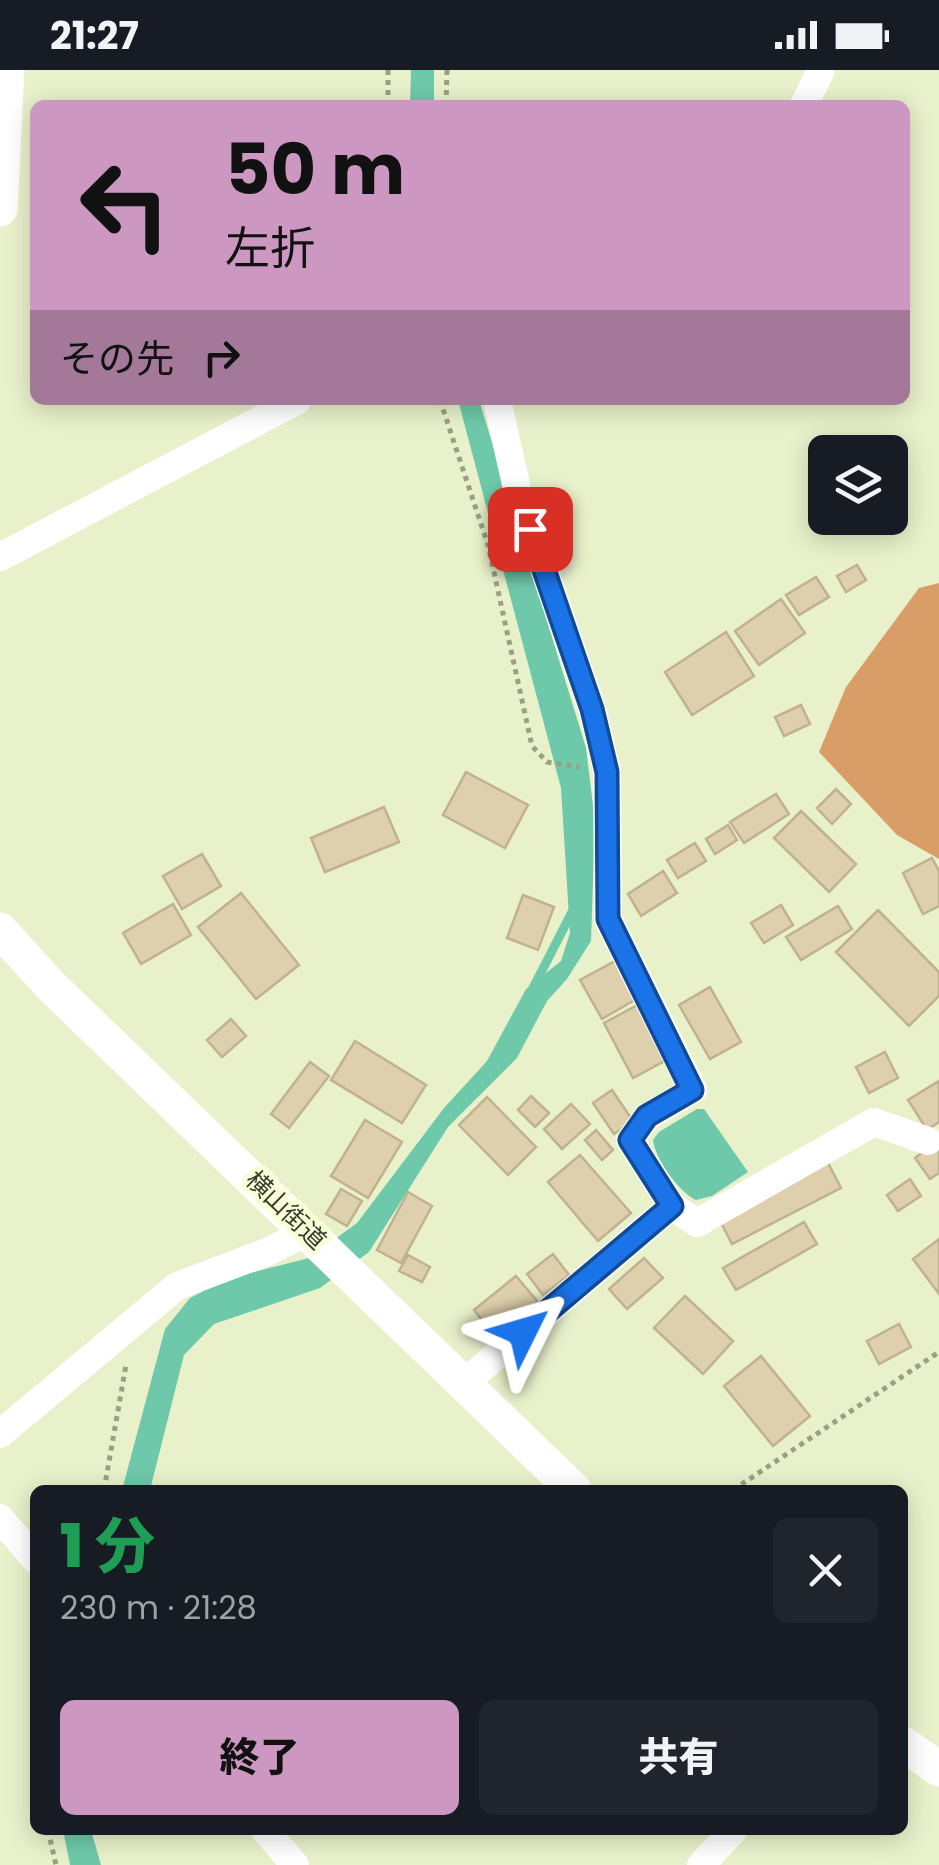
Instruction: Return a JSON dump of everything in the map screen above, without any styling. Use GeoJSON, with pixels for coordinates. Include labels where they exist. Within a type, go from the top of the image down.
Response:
{"type":"FeatureCollection","features":[{"type":"Feature","properties":{"kind":"street"},"geometry":{"type":"LineString","coordinates":[[0,208],[7,70]]}},
{"type":"Feature","properties":{"kind":"street"},"geometry":{"type":"LineString","coordinates":[[806,100],[821,70]]}},
{"type":"Feature","properties":{"kind":"street"},"geometry":{"type":"LineString","coordinates":[[0,557],[289,405]]}},
{"type":"Feature","properties":{"kind":"street"},"geometry":{"type":"LineString","coordinates":[[499,405],[518,493],[592,709],[607,772],[608,919],[692,1090],[647,1116],[630,1140],[672,1206],[697,1223],[874,1122],[928,1141]]}},
{"type":"Feature","properties":{"kind":"street","name":"横山街道"},"geometry":{"type":"LineString","coordinates":[[0,930],[50,985],[569,1485]]}},
{"type":"Feature","properties":{"kind":"street"},"geometry":{"type":"LineString","coordinates":[[464,1383],[672,1206]]}},
{"type":"Feature","properties":{"kind":"street"},"geometry":{"type":"LineString","coordinates":[[0,1434],[177,1286],[268,1252],[308,1231]]}},
{"type":"Feature","properties":{"kind":"street"},"geometry":{"type":"LineString","coordinates":[[0,1518],[30,1553]]}},
{"type":"Feature","properties":{"kind":"street"},"geometry":{"type":"LineString","coordinates":[[908,1747],[939,1769]]}},
{"type":"Feature","properties":{"kind":"street"},"geometry":{"type":"LineString","coordinates":[[270,1835],[295,1865]]}},
{"type":"Feature","properties":{"kind":"street"},"geometry":{"type":"LineString","coordinates":[[701,1865],[729,1835]]}},
{"type":"Feature","properties":{"kind":"path"},"geometry":{"type":"LineString","coordinates":[[388,70],[388,100]]}},
{"type":"Feature","properties":{"kind":"path"},"geometry":{"type":"LineString","coordinates":[[446,100],[447,70]]}},
{"type":"Feature","properties":{"kind":"path"},"geometry":{"type":"LineString","coordinates":[[442,405],[488,544],[532,746],[548,762],[607,772]]}},
{"type":"Feature","properties":{"kind":"path"},"geometry":{"type":"LineString","coordinates":[[105,1485],[133,1323]]}},
{"type":"Feature","properties":{"kind":"path"},"geometry":{"type":"LineString","coordinates":[[740,1485],[939,1352]]}},
{"type":"Feature","properties":{"kind":"path"},"geometry":{"type":"LineString","coordinates":[[49,1835],[56,1865]]}},
{"type":"Feature","properties":{"kind":"shaded area"},"geometry":{"type":"Polygon","coordinates":[[[411,70],[434,70],[434,100],[410,100],[411,70]]]}},
{"type":"Feature","properties":{"kind":"shaded area"},"geometry":{"type":"Polygon","coordinates":[[[459,405],[481,405],[586,748],[595,822],[591,941],[567,979],[547,1001],[517,1058],[448,1127],[369,1252],[320,1288],[214,1324],[184,1355],[151,1485],[123,1485],[165,1329],[190,1298],[226,1279],[309,1258],[357,1223],[444,1108],[487,1061],[526,989],[561,961],[570,933],[561,788],[459,405]]]}},
{"type":"Feature","properties":{"kind":"shaded area"},"geometry":{"type":"Polygon","coordinates":[[[939,583],[939,859],[897,835],[819,752],[846,687],[919,588],[939,583]]]}},
{"type":"Feature","properties":{"kind":"shaded area"},"geometry":{"type":"Polygon","coordinates":[[[697,1109],[704,1109],[748,1172],[712,1196],[696,1200],[669,1174],[653,1140],[659,1132],[697,1109]]]}},
{"type":"Feature","properties":{"kind":"shaded area"},"geometry":{"type":"Polygon","coordinates":[[[64,1835],[92,1835],[101,1865],[70,1865],[64,1835]]]}},
{"type":"Feature","properties":{"kind":"building"},"geometry":{"type":"Polygon","coordinates":[[[857,565],[866,580],[846,592],[837,576],[857,565]]]}},
{"type":"Feature","properties":{"kind":"building"},"geometry":{"type":"Polygon","coordinates":[[[816,577],[829,597],[799,615],[786,595],[816,577]]]}},
{"type":"Feature","properties":{"kind":"building"},"geometry":{"type":"Polygon","coordinates":[[[781,599],[805,633],[759,665],[735,631],[781,599]]]}},
{"type":"Feature","properties":{"kind":"building"},"geometry":{"type":"Polygon","coordinates":[[[726,632],[754,676],[692,715],[665,672],[726,632]]]}},
{"type":"Feature","properties":{"kind":"building"},"geometry":{"type":"Polygon","coordinates":[[[801,705],[810,724],[784,736],[775,717],[801,705]]]}},
{"type":"Feature","properties":{"kind":"building"},"geometry":{"type":"Polygon","coordinates":[[[466,772],[528,805],[505,848],[443,815],[466,772]]]}},
{"type":"Feature","properties":{"kind":"building"},"geometry":{"type":"Polygon","coordinates":[[[836,789],[851,804],[832,824],[817,808],[836,789]]]}},
{"type":"Feature","properties":{"kind":"building"},"geometry":{"type":"Polygon","coordinates":[[[776,794],[789,814],[744,843],[730,822],[776,794]]]}},
{"type":"Feature","properties":{"kind":"building"},"geometry":{"type":"Polygon","coordinates":[[[384,807],[399,842],[325,872],[311,838],[384,807]]]}},
{"type":"Feature","properties":{"kind":"building"},"geometry":{"type":"Polygon","coordinates":[[[801,811],[856,864],[829,892],[774,838],[801,811]]]}},
{"type":"Feature","properties":{"kind":"building"},"geometry":{"type":"Polygon","coordinates":[[[728,825],[737,840],[715,854],[706,839],[728,825]]]}},
{"type":"Feature","properties":{"kind":"building"},"geometry":{"type":"Polygon","coordinates":[[[695,843],[706,861],[678,878],[667,860],[695,843]]]}},
{"type":"Feature","properties":{"kind":"building"},"geometry":{"type":"Polygon","coordinates":[[[202,854],[221,886],[182,909],[163,876],[202,854]]]}},
{"type":"Feature","properties":{"kind":"building"},"geometry":{"type":"Polygon","coordinates":[[[932,858],[939,871],[939,906],[923,914],[903,873],[932,858]]]}},
{"type":"Feature","properties":{"kind":"building"},"geometry":{"type":"Polygon","coordinates":[[[663,871],[677,893],[641,916],[628,894],[663,871]]]}},
{"type":"Feature","properties":{"kind":"building"},"geometry":{"type":"Polygon","coordinates":[[[241,893],[299,965],[256,999],[198,927],[241,893]]]}},
{"type":"Feature","properties":{"kind":"building"},"geometry":{"type":"Polygon","coordinates":[[[523,895],[554,907],[538,950],[507,938],[523,895]]]}},
{"type":"Feature","properties":{"kind":"building"},"geometry":{"type":"Polygon","coordinates":[[[173,904],[191,935],[141,964],[123,933],[173,904]]]}},
{"type":"Feature","properties":{"kind":"building"},"geometry":{"type":"Polygon","coordinates":[[[781,905],[793,925],[764,943],[751,923],[781,905]]]}},
{"type":"Feature","properties":{"kind":"building"},"geometry":{"type":"Polygon","coordinates":[[[838,906],[852,929],[801,960],[786,937],[838,906]]]}},
{"type":"Feature","properties":{"kind":"building"},"geometry":{"type":"Polygon","coordinates":[[[878,910],[939,972],[939,996],[909,1026],[836,952],[878,910]]]}},
{"type":"Feature","properties":{"kind":"building"},"geometry":{"type":"Polygon","coordinates":[[[617,960],[638,998],[602,1019],[580,980],[617,960]]]}},
{"type":"Feature","properties":{"kind":"building"},"geometry":{"type":"Polygon","coordinates":[[[710,987],[741,1042],[710,1059],[679,1005],[710,987]]]}},
{"type":"Feature","properties":{"kind":"building"},"geometry":{"type":"Polygon","coordinates":[[[641,1003],[670,1058],[633,1078],[604,1023],[641,1003]]]}},
{"type":"Feature","properties":{"kind":"building"},"geometry":{"type":"Polygon","coordinates":[[[231,1019],[246,1036],[222,1057],[207,1040],[231,1019]]]}},
{"type":"Feature","properties":{"kind":"building"},"geometry":{"type":"Polygon","coordinates":[[[355,1041],[426,1085],[402,1123],[331,1080],[355,1041]]]}},
{"type":"Feature","properties":{"kind":"building"},"geometry":{"type":"Polygon","coordinates":[[[885,1052],[898,1078],[869,1093],[856,1067],[885,1052]]]}},
{"type":"Feature","properties":{"kind":"building"},"geometry":{"type":"Polygon","coordinates":[[[310,1062],[329,1076],[289,1128],[271,1114],[310,1062]]]}},
{"type":"Feature","properties":{"kind":"building"},"geometry":{"type":"Polygon","coordinates":[[[939,1081],[939,1122],[927,1130],[908,1100],[939,1081]]]}},
{"type":"Feature","properties":{"kind":"building"},"geometry":{"type":"Polygon","coordinates":[[[612,1090],[633,1121],[614,1134],[593,1103],[612,1090]]]}},
{"type":"Feature","properties":{"kind":"building"},"geometry":{"type":"Polygon","coordinates":[[[531,1096],[549,1113],[535,1127],[518,1110],[531,1096]]]}},
{"type":"Feature","properties":{"kind":"building"},"geometry":{"type":"Polygon","coordinates":[[[487,1097],[536,1147],[508,1175],[459,1125],[487,1097]]]}},
{"type":"Feature","properties":{"kind":"building"},"geometry":{"type":"Polygon","coordinates":[[[571,1104],[590,1124],[562,1149],[544,1129],[571,1104]]]}},
{"type":"Feature","properties":{"kind":"building"},"geometry":{"type":"Polygon","coordinates":[[[365,1120],[402,1142],[368,1198],[331,1176],[365,1120]]]}},
{"type":"Feature","properties":{"kind":"building"},"geometry":{"type":"Polygon","coordinates":[[[596,1130],[613,1150],[602,1160],[585,1140],[596,1130]]]}},
{"type":"Feature","properties":{"kind":"building"},"geometry":{"type":"Polygon","coordinates":[[[935,1142],[939,1147],[939,1173],[930,1179],[915,1158],[935,1142]]]}},
{"type":"Feature","properties":{"kind":"building"},"geometry":{"type":"Polygon","coordinates":[[[580,1155],[631,1213],[598,1241],[548,1182],[580,1155]]]}},
{"type":"Feature","properties":{"kind":"building"},"geometry":{"type":"Polygon","coordinates":[[[827,1161],[841,1188],[732,1244],[718,1217],[827,1161]]]}},
{"type":"Feature","properties":{"kind":"building"},"geometry":{"type":"Polygon","coordinates":[[[910,1179],[921,1196],[898,1211],[887,1195],[910,1179]]]}},
{"type":"Feature","properties":{"kind":"building"},"geometry":{"type":"Polygon","coordinates":[[[341,1189],[362,1201],[347,1226],[326,1214],[341,1189]]]}},
{"type":"Feature","properties":{"kind":"building"},"geometry":{"type":"Polygon","coordinates":[[[408,1192],[432,1206],[401,1263],[377,1250],[408,1192]]]}},
{"type":"Feature","properties":{"kind":"building"},"geometry":{"type":"Polygon","coordinates":[[[804,1222],[817,1244],[736,1290],[723,1268],[804,1222]]]}},
{"type":"Feature","properties":{"kind":"building"},"geometry":{"type":"Polygon","coordinates":[[[939,1239],[939,1294],[913,1259],[939,1239]]]}},
{"type":"Feature","properties":{"kind":"building"},"geometry":{"type":"Polygon","coordinates":[[[553,1254],[569,1275],[543,1295],[527,1274],[553,1254]]]}},
{"type":"Feature","properties":{"kind":"building"},"geometry":{"type":"Polygon","coordinates":[[[408,1255],[430,1267],[422,1282],[399,1271],[408,1255]]]}},
{"type":"Feature","properties":{"kind":"building"},"geometry":{"type":"Polygon","coordinates":[[[644,1258],[663,1278],[627,1309],[609,1289],[644,1258]]]}},
{"type":"Feature","properties":{"kind":"building"},"geometry":{"type":"Polygon","coordinates":[[[516,1276],[538,1302],[495,1337],[474,1310],[516,1276]]]}},
{"type":"Feature","properties":{"kind":"building"},"geometry":{"type":"Polygon","coordinates":[[[685,1296],[733,1341],[703,1374],[654,1328],[685,1296]]]}},
{"type":"Feature","properties":{"kind":"building"},"geometry":{"type":"Polygon","coordinates":[[[899,1324],[911,1347],[879,1364],[867,1341],[899,1324]]]}},
{"type":"Feature","properties":{"kind":"building"},"geometry":{"type":"Polygon","coordinates":[[[761,1356],[810,1416],[773,1446],[724,1386],[761,1356]]]}},
{"type":"Feature","properties":{"kind":"waterway"},"geometry":{"type":"LineString","coordinates":[[532,990],[573,910]]}},
{"type":"Feature","properties":{"kind":"route"},"geometry":{"type":"LineString","coordinates":[[523,1332],[672,1206],[630,1140],[647,1116],[692,1090],[608,919],[607,772],[592,709],[530,529]]}}]}
